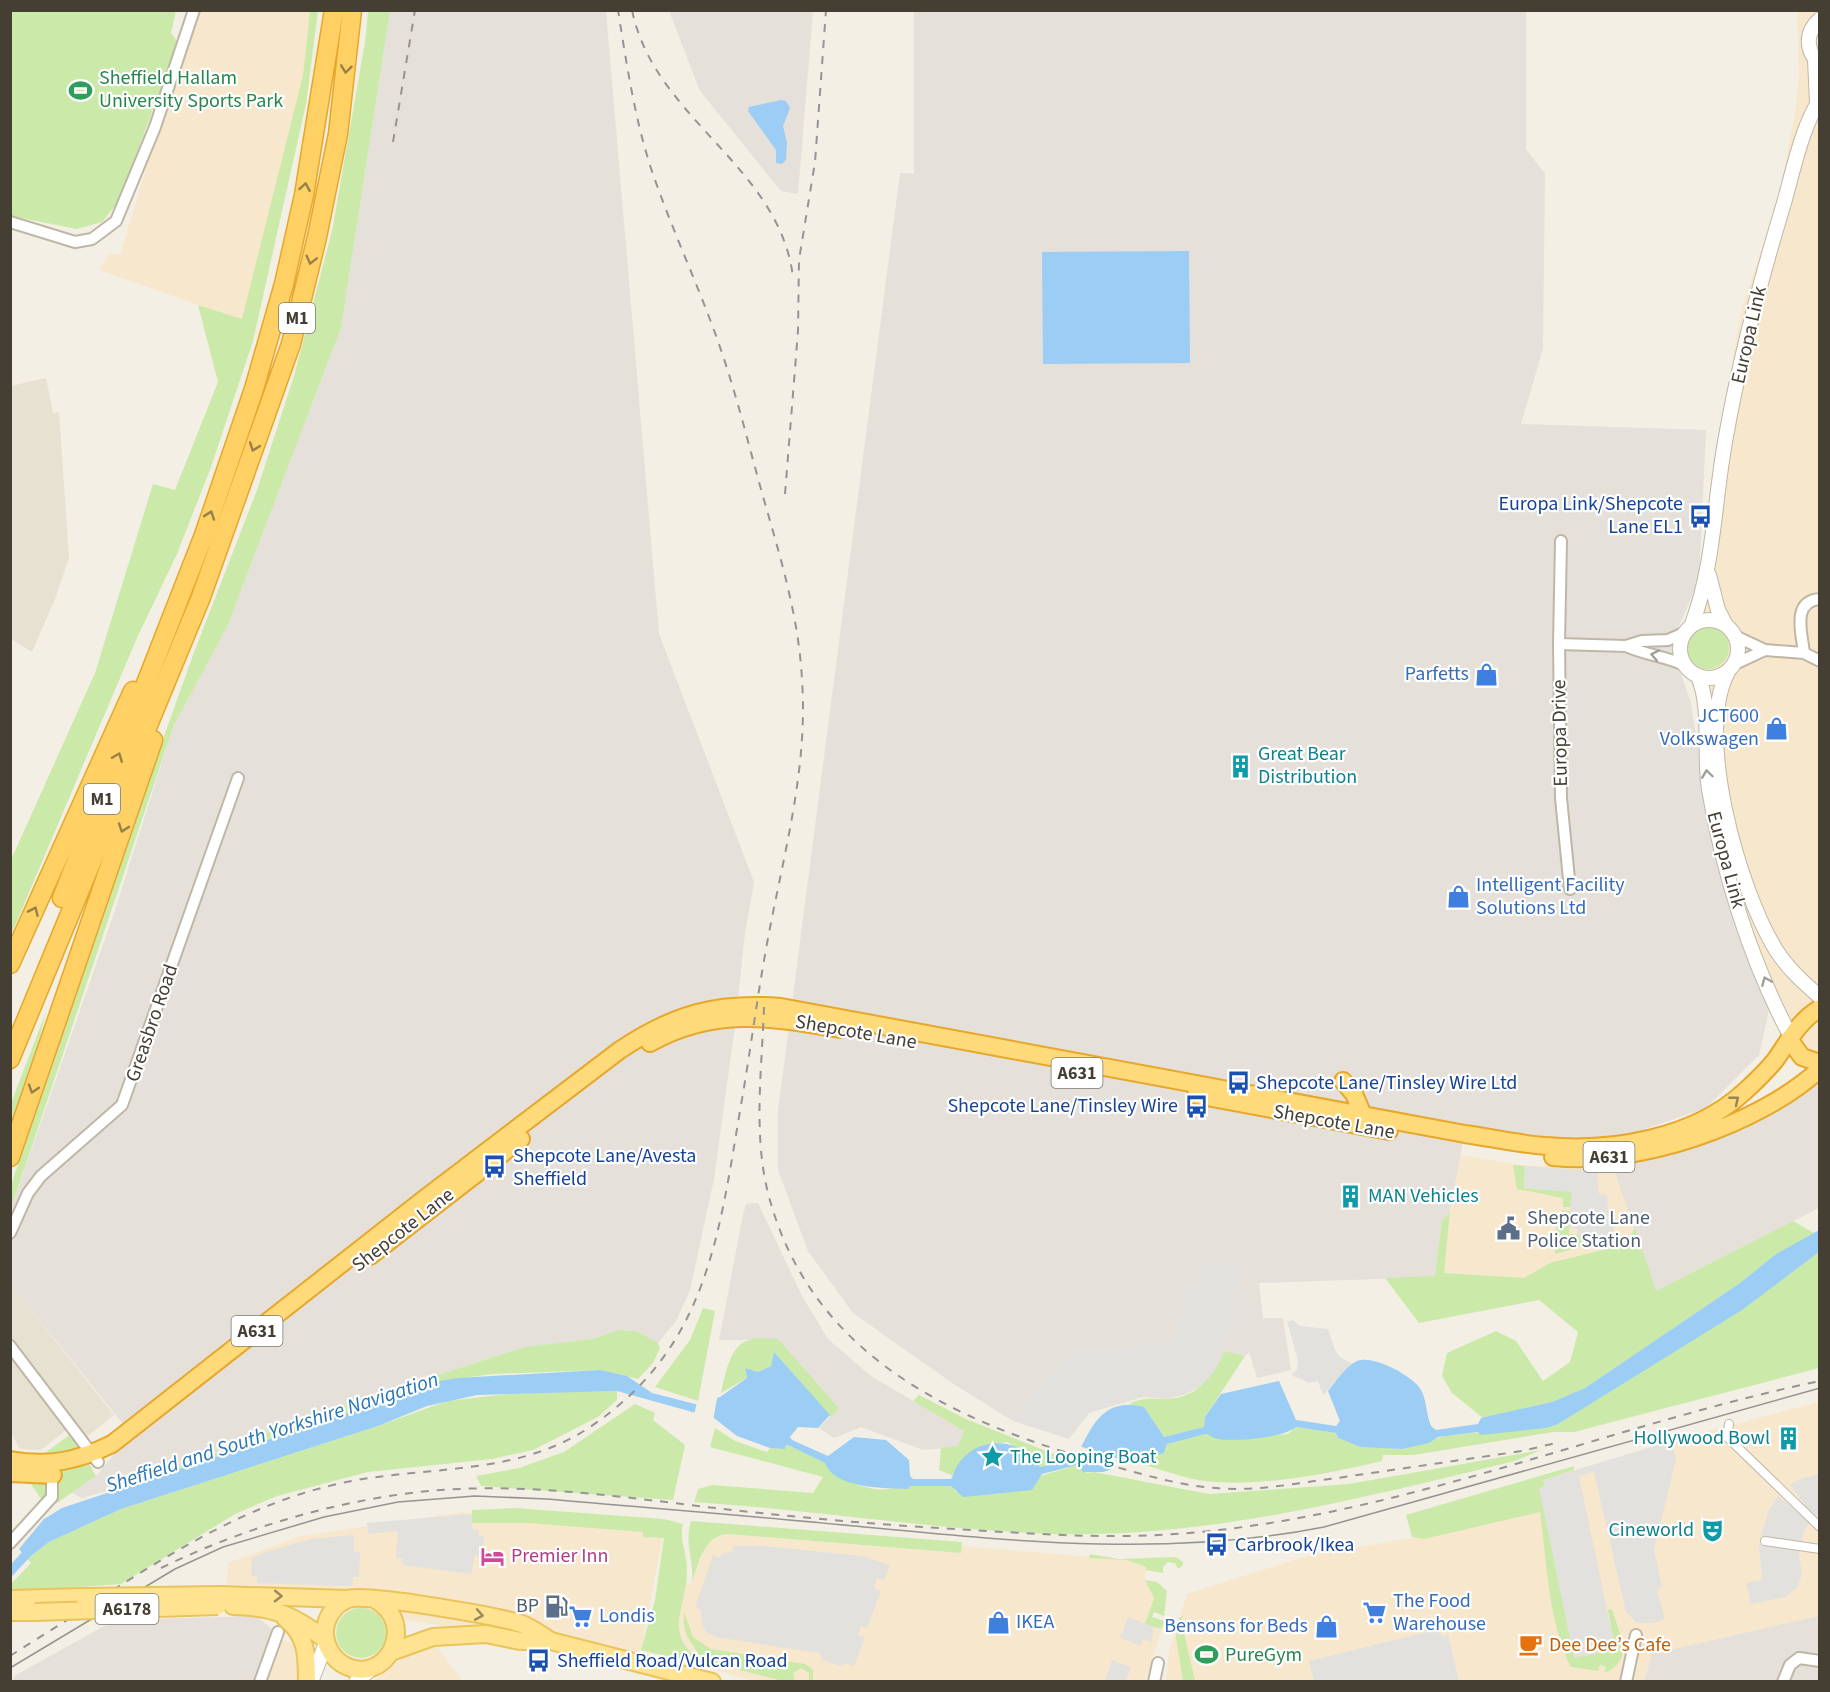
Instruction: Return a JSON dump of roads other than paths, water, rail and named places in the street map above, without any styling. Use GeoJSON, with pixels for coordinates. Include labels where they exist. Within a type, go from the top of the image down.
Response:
{"type":"FeatureCollection","features":[{"type":"Feature","properties":{"kind":"highway","name":"M1"},"geometry":{"type":"LineString","coordinates":[[10,1026],[136,713],[190,570],[254,389],[284,284],[304,195],[334,10]]}},
{"type":"Feature","properties":{"kind":"highway","name":"M1"},"geometry":{"type":"LineString","coordinates":[[10,1059],[194,613],[291,344],[317,237],[338,134],[352,10]]}},
{"type":"Feature","properties":{"kind":"highway","name":"M1"},"geometry":{"type":"LineString","coordinates":[[10,964],[94,774],[190,570]]}},
{"type":"Feature","properties":{"kind":"highway"},"geometry":{"type":"LineString","coordinates":[[10,1157],[177,672],[194,613]]}},
{"type":"Feature","properties":{"kind":"highway","name":"Shepcote Lane"},"geometry":{"type":"LineString","coordinates":[[10,1473],[52,1470],[95,1458],[424,1199],[620,1050],[649,1030],[694,1012],[744,1004],[781,1007],[1337,1117],[1559,1158],[1608,1157],[1734,1122],[1766,1106],[1820,1069]]}},
{"type":"Feature","properties":{"kind":"highway","name":"Shepcote Lane"},"geometry":{"type":"LineString","coordinates":[[1337,1117],[1363,1115],[1547,1146],[1620,1144],[1685,1134],[1725,1108],[1762,1075],[1790,1037],[1820,1008]]}},
{"type":"Feature","properties":{"kind":"highway"},"geometry":{"type":"LineString","coordinates":[[1790,1037],[1802,1057],[1820,1063]]}},
{"type":"Feature","properties":{"kind":"highway"},"geometry":{"type":"LineString","coordinates":[[1762,1075],[1760,1084],[1766,1106]]}},
{"type":"Feature","properties":{"kind":"highway"},"geometry":{"type":"LineString","coordinates":[[1343,1081],[1354,1094],[1363,1115]]}},
{"type":"Feature","properties":{"kind":"highway","name":"Shepcote Lane"},"geometry":{"type":"LineString","coordinates":[[10,1460],[52,1470]]}},
{"type":"Feature","properties":{"kind":"main road","name":"A6178"},"geometry":{"type":"LineString","coordinates":[[10,1599],[84,1597],[218,1600],[362,1597],[422,1605],[519,1623],[551,1641]]}},
{"type":"Feature","properties":{"kind":"main road"},"geometry":{"type":"LineString","coordinates":[[326,1641],[328,1616],[335,1607],[348,1599]]}},
{"type":"Feature","properties":{"kind":"main road","name":"A6178"},"geometry":{"type":"LineString","coordinates":[[10,1612],[218,1600],[276,1610],[297,1619],[326,1641],[333,1655],[344,1665],[358,1669],[373,1667],[391,1652],[414,1641],[452,1634],[486,1634],[520,1641],[551,1641],[712,1682]]}},
{"type":"Feature","properties":{"kind":"main road"},"geometry":{"type":"LineString","coordinates":[[376,1600],[390,1611],[395,1622],[397,1634],[391,1652]]}},
{"type":"Feature","properties":{"kind":"main road"},"geometry":{"type":"LineString","coordinates":[[276,1610],[293,1624],[303,1638],[308,1658],[309,1682]]}},
{"type":"Feature","properties":{"kind":"street"},"geometry":{"type":"LineString","coordinates":[[10,222],[75,242],[92,239],[116,221],[155,127],[194,10]]}},
{"type":"Feature","properties":{"kind":"street"},"geometry":{"type":"LineString","coordinates":[[1812,10],[1815,24]]}},
{"type":"Feature","properties":{"kind":"street","name":"Europa Link"},"geometry":{"type":"LineString","coordinates":[[1688,629],[1708,573],[1725,441],[1759,289],[1798,155],[1818,102],[1817,62],[1808,44],[1815,24]]}},
{"type":"Feature","properties":{"kind":"street","name":"Europa Drive"},"geometry":{"type":"LineString","coordinates":[[1561,541],[1559,644],[1561,798],[1570,889]]}},
{"type":"Feature","properties":{"kind":"street","name":"Europa Link"},"geometry":{"type":"LineString","coordinates":[[1708,573],[1714,596],[1731,630]]}},
{"type":"Feature","properties":{"kind":"street"},"geometry":{"type":"LineString","coordinates":[[1804,653],[1800,617],[1803,606],[1812,599],[1820,599]]}},
{"type":"Feature","properties":{"kind":"street"},"geometry":{"type":"LineString","coordinates":[[1559,644],[1626,646],[1642,641],[1668,640],[1709,620],[1765,650],[1804,653],[1820,661]]}},
{"type":"Feature","properties":{"kind":"street"},"geometry":{"type":"LineString","coordinates":[[1684,665],[1679,649],[1688,629]]}},
{"type":"Feature","properties":{"kind":"street"},"geometry":{"type":"LineString","coordinates":[[1731,630],[1738,650],[1731,668]]}},
{"type":"Feature","properties":{"kind":"street"},"geometry":{"type":"LineString","coordinates":[[1626,646],[1640,653],[1660,656],[1684,665],[1698,676],[1714,678],[1765,650]]}},
{"type":"Feature","properties":{"kind":"street","name":"Europa Link"},"geometry":{"type":"LineString","coordinates":[[1731,668],[1721,690],[1716,732],[1723,802],[1734,846],[1755,906],[1770,940],[1791,970],[1820,997]]}},
{"type":"Feature","properties":{"kind":"street","name":"Europa Link"},"geometry":{"type":"LineString","coordinates":[[1698,676],[1704,698],[1707,778],[1724,858],[1761,968],[1790,1037]]}},
{"type":"Feature","properties":{"kind":"street","name":"Greasbro Road"},"geometry":{"type":"LineString","coordinates":[[10,1233],[28,1193],[41,1176],[123,1106],[238,778]]}},
{"type":"Feature","properties":{"kind":"street"},"geometry":{"type":"LineString","coordinates":[[10,1346],[95,1458]]}},
{"type":"Feature","properties":{"kind":"street"},"geometry":{"type":"LineString","coordinates":[[1729,1424],[1727,1437],[1820,1527]]}},
{"type":"Feature","properties":{"kind":"street"},"geometry":{"type":"LineString","coordinates":[[10,1544],[52,1497],[52,1470]]}},
{"type":"Feature","properties":{"kind":"street"},"geometry":{"type":"LineString","coordinates":[[1765,1541],[1820,1549]]}},
{"type":"Feature","properties":{"kind":"street"},"geometry":{"type":"LineString","coordinates":[[260,1682],[279,1632]]}},
{"type":"Feature","properties":{"kind":"street"},"geometry":{"type":"LineString","coordinates":[[1626,1682],[1636,1635]]}},
{"type":"Feature","properties":{"kind":"street"},"geometry":{"type":"LineString","coordinates":[[309,1682],[326,1641]]}},
{"type":"Feature","properties":{"kind":"street"},"geometry":{"type":"LineString","coordinates":[[1783,1682],[1790,1665],[1799,1658],[1820,1661]]}},
{"type":"Feature","properties":{"kind":"street"},"geometry":{"type":"LineString","coordinates":[[1154,1682],[1158,1663]]}},
{"type":"Feature","properties":{"kind":"street"},"geometry":{"type":"LineString","coordinates":[[356,1682],[373,1667]]}},
{"type":"Feature","properties":{"kind":"water"},"geometry":{"type":"Polygon","coordinates":[[[786,101],[790,108],[783,126],[787,143],[786,160],[782,164],[776,163],[776,150],[748,111],[749,107],[786,101]]]}},
{"type":"Feature","properties":{"kind":"water"},"geometry":{"type":"Polygon","coordinates":[[[1189,251],[1190,363],[1043,364],[1042,252],[1189,251]]]}},
{"type":"Feature","properties":{"kind":"water"},"geometry":{"type":"Polygon","coordinates":[[[1819,1230],[1819,1252],[1742,1310],[1558,1424],[1546,1428],[1438,1437],[1429,1443],[1402,1449],[1361,1447],[1338,1438],[1336,1433],[1296,1427],[1282,1434],[1248,1439],[1217,1439],[1206,1434],[1167,1444],[1164,1453],[1103,1472],[1083,1472],[1077,1465],[1042,1474],[1032,1490],[963,1497],[951,1486],[910,1486],[908,1489],[898,1489],[849,1482],[830,1472],[825,1463],[788,1445],[785,1449],[770,1448],[737,1436],[714,1418],[617,1391],[477,1395],[427,1406],[378,1426],[121,1509],[49,1542],[27,1559],[19,1549],[44,1519],[62,1508],[396,1397],[433,1382],[458,1378],[600,1370],[627,1376],[652,1393],[699,1405],[720,1397],[747,1378],[745,1368],[758,1372],[771,1366],[774,1352],[830,1415],[818,1428],[798,1427],[790,1437],[792,1440],[828,1456],[854,1437],[886,1440],[909,1460],[910,1476],[913,1479],[951,1479],[965,1456],[975,1448],[987,1444],[1011,1445],[1032,1457],[1040,1467],[1075,1459],[1100,1417],[1117,1406],[1144,1407],[1164,1437],[1204,1427],[1205,1417],[1221,1394],[1279,1381],[1296,1420],[1336,1426],[1340,1421],[1328,1391],[1349,1367],[1357,1361],[1364,1360],[1382,1363],[1417,1384],[1423,1394],[1431,1426],[1436,1430],[1478,1424],[1481,1418],[1552,1402],[1585,1388],[1740,1283],[1776,1254],[1819,1230]]]}},
{"type":"Feature","properties":{"kind":"waterway","name":"Sheffield and South Yorkshire Navigation"},"geometry":{"type":"LineString","coordinates":[[10,1572],[31,1549]]}},
{"type":"Feature","properties":{"kind":"tram line"},"geometry":{"type":"LineString","coordinates":[[10,1668],[175,1569],[223,1547],[324,1517],[398,1502],[475,1496],[547,1499],[1031,1541],[1089,1544],[1207,1542],[1324,1527],[1820,1388]]}},
{"type":"Feature","properties":{"kind":"railway"},"geometry":{"type":"LineString","coordinates":[[393,142],[415,10]]}},
{"type":"Feature","properties":{"kind":"railway"},"geometry":{"type":"LineString","coordinates":[[86,1607],[175,1552],[267,1506],[333,1485],[399,1474],[498,1463],[560,1444],[590,1427],[629,1396],[660,1362],[684,1324],[702,1285],[725,1199],[765,954],[794,807],[802,744],[802,680],[793,612],[777,544],[725,362],[648,160],[633,96],[618,10]]}},
{"type":"Feature","properties":{"kind":"railway"},"geometry":{"type":"LineString","coordinates":[[632,10],[645,48],[664,82],[742,172],[765,203],[783,238],[793,277]]}},
{"type":"Feature","properties":{"kind":"railway"},"geometry":{"type":"LineString","coordinates":[[785,494],[798,331],[799,260],[815,162],[826,10]]}},
{"type":"Feature","properties":{"kind":"railway"},"geometry":{"type":"LineString","coordinates":[[764,1007],[760,1100],[763,1170],[768,1193],[788,1249],[816,1297],[851,1337],[892,1372],[939,1400],[988,1424],[1041,1444],[1147,1476],[1182,1484],[1218,1488],[1249,1489],[1287,1485],[1522,1451],[1560,1442]]}},
{"type":"Feature","properties":{"kind":"railway"},"geometry":{"type":"LineString","coordinates":[[161,1568],[258,1528],[325,1509],[394,1495],[469,1489],[550,1490],[833,1520],[1048,1534],[1098,1536],[1175,1534],[1257,1525],[1339,1510],[1419,1491],[1739,1400],[1820,1381]]}},
{"type":"Feature","properties":{"kind":"railway"},"geometry":{"type":"LineString","coordinates":[[10,1656],[94,1603]]}},
{"type":"Feature","properties":{"kind":"place","name":"Sheffield Hallam University Sports Park"},"geometry":{"type":"Point","coordinates":[81,90]}},
{"type":"Feature","properties":{"kind":"place","name":"Europa Link/Shepcote Lane EL1"},"geometry":{"type":"Point","coordinates":[1701,516]}},
{"type":"Feature","properties":{"kind":"place","name":"Parfetts"},"geometry":{"type":"Point","coordinates":[1487,674]}},
{"type":"Feature","properties":{"kind":"place","name":"JCT600 Volkswagen"},"geometry":{"type":"Point","coordinates":[1777,728]}},
{"type":"Feature","properties":{"kind":"place","name":"Great Bear Distribution"},"geometry":{"type":"Point","coordinates":[1240,766]}},
{"type":"Feature","properties":{"kind":"place","name":"Intelligent Facility Solutions Ltd"},"geometry":{"type":"Point","coordinates":[1458,896]}},
{"type":"Feature","properties":{"kind":"place","name":"Shepcote Lane/Tinsley Wire Ltd"},"geometry":{"type":"Point","coordinates":[1238,1083]}},
{"type":"Feature","properties":{"kind":"place","name":"Shepcote Lane/Tinsley Wire"},"geometry":{"type":"Point","coordinates":[1196,1106]}},
{"type":"Feature","properties":{"kind":"place","name":"Shepcote Lane/Avesta Sheffield"},"geometry":{"type":"Point","coordinates":[495,1167]}},
{"type":"Feature","properties":{"kind":"place","name":"MAN Vehicles"},"geometry":{"type":"Point","coordinates":[1350,1196]}},
{"type":"Feature","properties":{"kind":"place","name":"Shepcote Lane Police Station"},"geometry":{"type":"Point","coordinates":[1509,1229]}},
{"type":"Feature","properties":{"kind":"place","name":"Hollywood Bowl"},"geometry":{"type":"Point","coordinates":[1788,1438]}},
{"type":"Feature","properties":{"kind":"place","name":"The Looping Boat"},"geometry":{"type":"Point","coordinates":[992,1457]}},
{"type":"Feature","properties":{"kind":"place","name":"Cineworld"},"geometry":{"type":"Point","coordinates":[1712,1530]}},
{"type":"Feature","properties":{"kind":"place","name":"Carbrook/Ikea"},"geometry":{"type":"Point","coordinates":[1217,1545]}},
{"type":"Feature","properties":{"kind":"place","name":"Premier Inn"},"geometry":{"type":"Point","coordinates":[493,1556]}},
{"type":"Feature","properties":{"kind":"place","name":"BP"},"geometry":{"type":"Point","coordinates":[557,1606]}},
{"type":"Feature","properties":{"kind":"place","name":"The Food Warehouse"},"geometry":{"type":"Point","coordinates":[1375,1613]}},
{"type":"Feature","properties":{"kind":"place","name":"Londis"},"geometry":{"type":"Point","coordinates":[581,1616]}},
{"type":"Feature","properties":{"kind":"place","name":"IKEA"},"geometry":{"type":"Point","coordinates":[998,1622]}},
{"type":"Feature","properties":{"kind":"place","name":"Bensons for Beds"},"geometry":{"type":"Point","coordinates":[1326,1626]}},
{"type":"Feature","properties":{"kind":"place","name":"Dee Dee’s Cafe"},"geometry":{"type":"Point","coordinates":[1531,1645]}},
{"type":"Feature","properties":{"kind":"place","name":"PureGym"},"geometry":{"type":"Point","coordinates":[1207,1655]}},
{"type":"Feature","properties":{"kind":"place","name":"Sheffield Road/Vulcan Road"},"geometry":{"type":"Point","coordinates":[539,1661]}}]}
